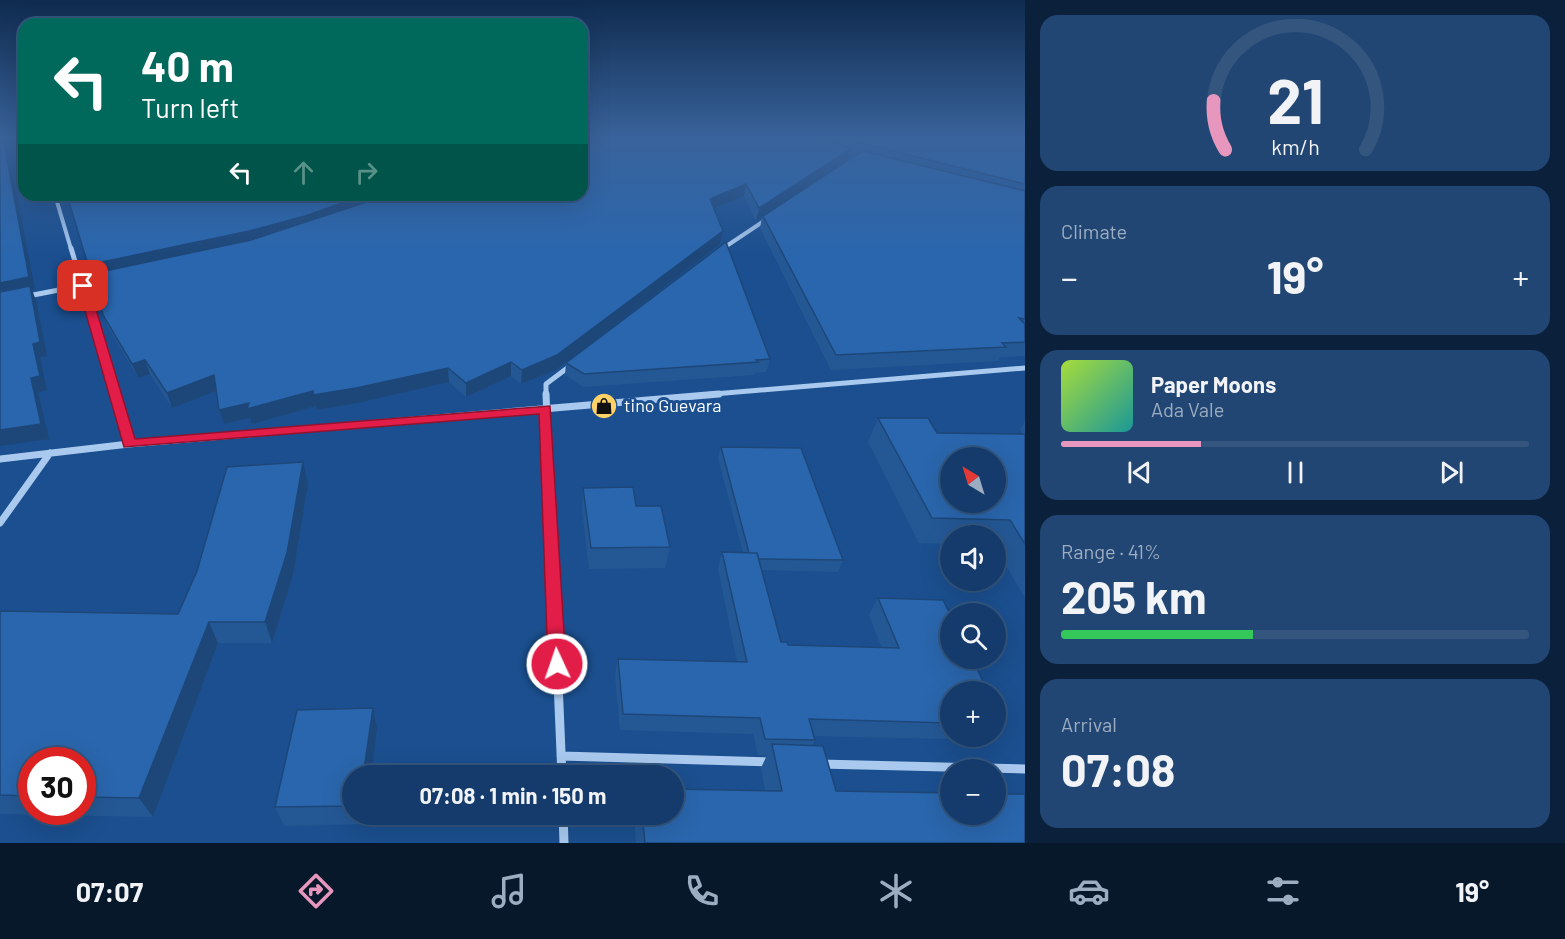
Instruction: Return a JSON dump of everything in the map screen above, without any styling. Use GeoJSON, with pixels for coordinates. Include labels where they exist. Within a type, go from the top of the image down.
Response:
{"type":"FeatureCollection","features":[{"type":"Feature","properties":{"kind":"street"},"geometry":{"type":"LineString","coordinates":[[57,201],[129,444]]}},
{"type":"Feature","properties":{"kind":"street"},"geometry":{"type":"LineString","coordinates":[[716,254],[772,215]]}},
{"type":"Feature","properties":{"kind":"street"},"geometry":{"type":"LineString","coordinates":[[21,298],[107,281]]}},
{"type":"Feature","properties":{"kind":"street"},"geometry":{"type":"LineString","coordinates":[[561,765],[545,409],[546,384],[574,363]]}},
{"type":"Feature","properties":{"kind":"street"},"geometry":{"type":"LineString","coordinates":[[0,459],[129,444],[1025,368]]}},
{"type":"Feature","properties":{"kind":"street"},"geometry":{"type":"LineString","coordinates":[[0,523],[50,453]]}},
{"type":"Feature","properties":{"kind":"street"},"geometry":{"type":"LineString","coordinates":[[561,756],[775,762]]}},
{"type":"Feature","properties":{"kind":"street"},"geometry":{"type":"LineString","coordinates":[[811,763],[1025,769]]}},
{"type":"Feature","properties":{"kind":"street"},"geometry":{"type":"LineString","coordinates":[[563,825],[564,843]]}},
{"type":"Feature","properties":{"kind":"building"},"geometry":{"type":"Polygon","coordinates":[[[0,176],[10,176],[29,277],[0,283],[0,176]]]}},
{"type":"Feature","properties":{"kind":"building"},"geometry":{"type":"Polygon","coordinates":[[[588,176],[808,176],[759,208],[746,184],[710,199],[723,231],[557,355],[522,370],[511,362],[466,383],[448,368],[356,388],[313,395],[313,391],[247,409],[249,403],[219,410],[214,375],[167,393],[145,360],[132,364],[103,315],[91,274],[251,240],[370,201],[588,201],[588,176]]]}},
{"type":"Feature","properties":{"kind":"building"},"geometry":{"type":"Polygon","coordinates":[[[823,176],[965,176],[1025,191],[1025,319],[1019,318],[1025,324],[1025,342],[1002,343],[1006,347],[836,355],[763,216],[823,176]]]}},
{"type":"Feature","properties":{"kind":"building"},"geometry":{"type":"Polygon","coordinates":[[[994,176],[1025,176],[1025,184],[994,176]]]}},
{"type":"Feature","properties":{"kind":"building"},"geometry":{"type":"Polygon","coordinates":[[[69,201],[348,201],[305,216],[249,231],[88,265],[69,201]]]}},
{"type":"Feature","properties":{"kind":"building"},"geometry":{"type":"Polygon","coordinates":[[[726,242],[770,359],[756,360],[758,362],[584,374],[566,363],[726,242]]]}},
{"type":"Feature","properties":{"kind":"building"},"geometry":{"type":"Polygon","coordinates":[[[30,286],[40,342],[33,344],[40,376],[31,378],[41,424],[0,430],[0,292],[30,286]]]}},
{"type":"Feature","properties":{"kind":"building"},"geometry":{"type":"Polygon","coordinates":[[[878,418],[928,418],[937,433],[1025,434],[1025,544],[1010,520],[932,518],[878,418]]]}},
{"type":"Feature","properties":{"kind":"building"},"geometry":{"type":"Polygon","coordinates":[[[721,447],[801,448],[843,560],[759,559],[757,553],[749,553],[721,447]]]}},
{"type":"Feature","properties":{"kind":"building"},"geometry":{"type":"Polygon","coordinates":[[[303,462],[287,553],[265,622],[209,622],[139,798],[96,797],[96,747],[18,747],[18,796],[0,795],[0,611],[178,614],[197,571],[227,467],[303,462]]]}},
{"type":"Feature","properties":{"kind":"building"},"geometry":{"type":"Polygon","coordinates":[[[633,487],[636,506],[661,506],[670,547],[591,548],[583,488],[633,487]]]}},
{"type":"Feature","properties":{"kind":"building"},"geometry":{"type":"Polygon","coordinates":[[[722,552],[757,553],[781,642],[787,642],[788,645],[899,648],[878,598],[943,600],[944,603],[940,603],[940,669],[977,669],[983,681],[940,681],[940,723],[809,719],[815,740],[765,739],[760,718],[623,714],[618,659],[747,662],[722,552]]]}},
{"type":"Feature","properties":{"kind":"building"},"geometry":{"type":"Polygon","coordinates":[[[373,708],[365,765],[342,765],[342,806],[275,807],[297,710],[373,708]]]}},
{"type":"Feature","properties":{"kind":"building"},"geometry":{"type":"Polygon","coordinates":[[[772,744],[823,746],[836,791],[940,793],[940,825],[1006,825],[1006,794],[1025,794],[1025,843],[645,843],[643,825],[684,825],[684,789],[782,791],[772,744]]]}},
{"type":"Feature","properties":{"kind":"place","name":"tino Guevara"},"geometry":{"type":"Point","coordinates":[604,406]}},
{"type":"Feature","properties":{"kind":"route"},"geometry":{"type":"LineString","coordinates":[[83,286],[129,444],[545,409],[557,664]]}}]}
